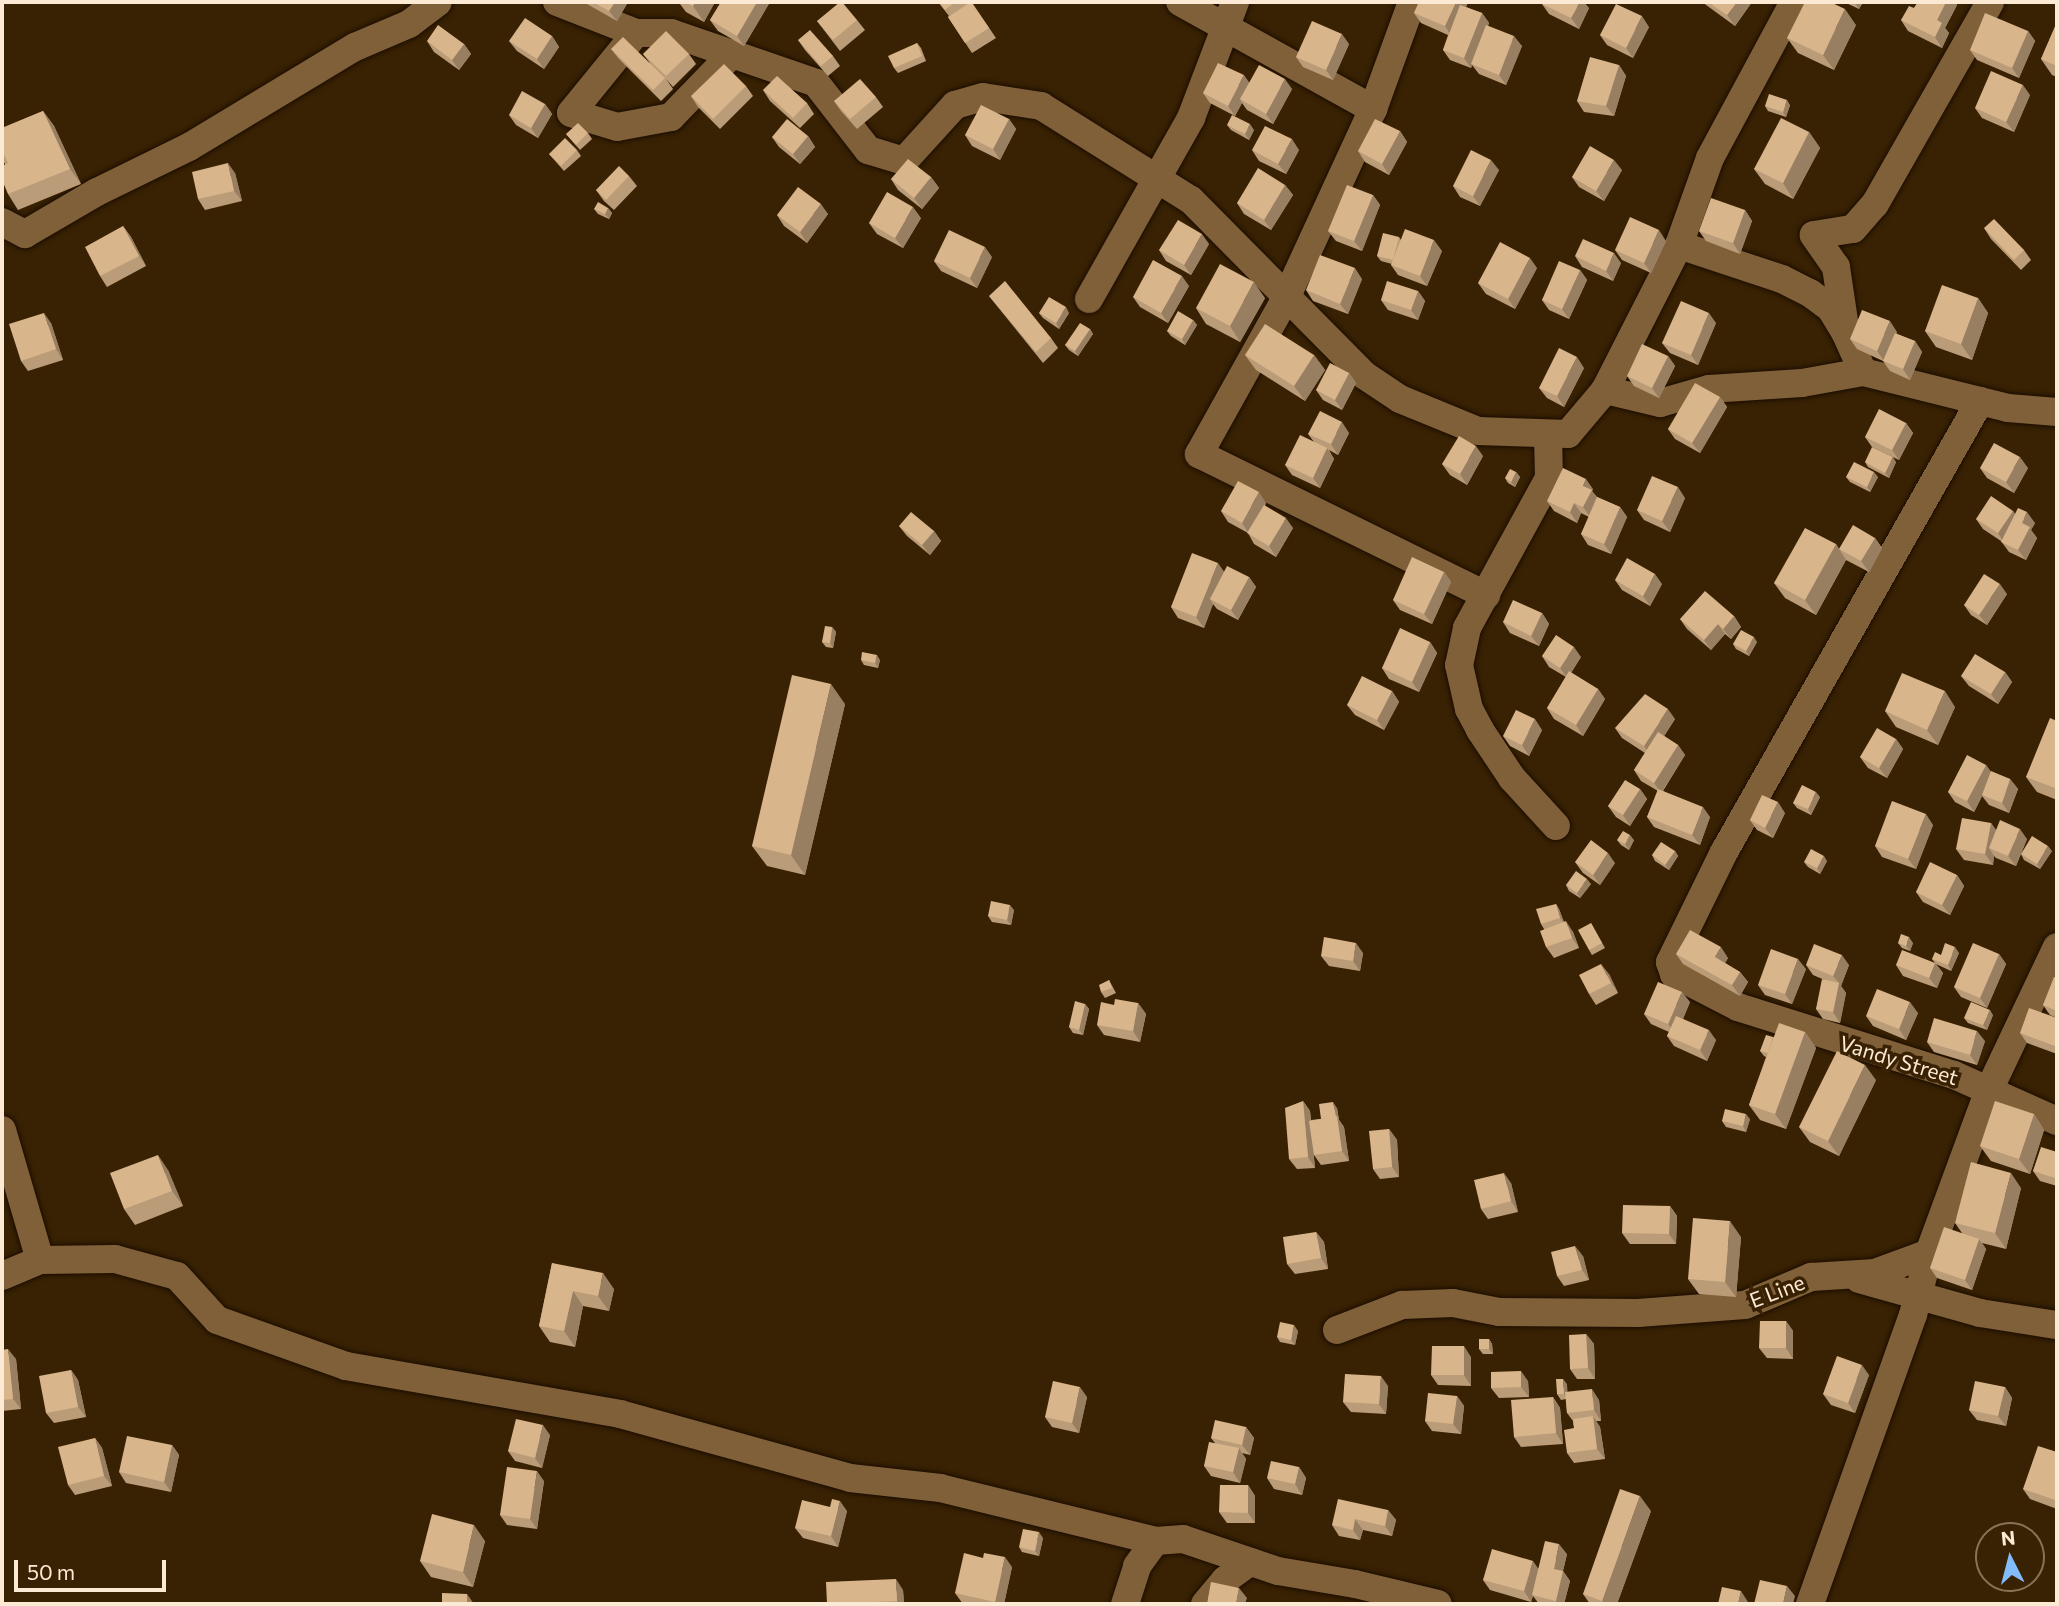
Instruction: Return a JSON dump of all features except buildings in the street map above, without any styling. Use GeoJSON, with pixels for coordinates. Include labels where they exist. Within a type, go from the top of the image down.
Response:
{"type":"FeatureCollection","features":[{"type":"Feature","properties":{"kind":"street"},"geometry":{"type":"LineString","coordinates":[[2,222],[25,234],[97,192],[189,147],[355,47],[410,24],[438,2]]}},
{"type":"Feature","properties":{"kind":"street"},"geometry":{"type":"LineString","coordinates":[[557,2],[636,33],[671,33],[816,83],[868,150],[904,161],[956,105],[983,97],[1041,106],[1159,180],[1210,217],[1364,375],[1400,399],[1478,431],[1548,435],[1568,434],[1605,390],[1679,244],[1710,158],[1794,2]]}},
{"type":"Feature","properties":{"kind":"street"},"geometry":{"type":"LineString","coordinates":[[1180,2],[1224,29],[1373,109]]}},
{"type":"Feature","properties":{"kind":"street"},"geometry":{"type":"LineString","coordinates":[[1089,299],[1159,180],[1191,118],[1235,2]]}},
{"type":"Feature","properties":{"kind":"street"},"geometry":{"type":"LineString","coordinates":[[1412,2],[1373,109],[1287,296],[1199,454],[1486,595]]}},
{"type":"Feature","properties":{"kind":"street"},"geometry":{"type":"LineString","coordinates":[[1846,334],[1836,267],[1814,235],[1853,229],[1875,204],[1990,2]]}},
{"type":"Feature","properties":{"kind":"street"},"geometry":{"type":"LineString","coordinates":[[636,33],[571,114],[617,127],[671,117],[732,54]]}},
{"type":"Feature","properties":{"kind":"street"},"geometry":{"type":"LineString","coordinates":[[1679,244],[1782,278],[1810,293],[1831,309],[1863,372]]}},
{"type":"Feature","properties":{"kind":"street"},"geometry":{"type":"LineString","coordinates":[[1605,390],[1660,403],[1709,389],[1802,383],[1863,372],[1980,401],[2057,412]]}},
{"type":"Feature","properties":{"kind":"street","name":"Vandy Street"},"geometry":{"type":"LineString","coordinates":[[1980,401],[1673,949],[1674,975],[1738,1007],[1989,1090],[2057,1121]]}},
{"type":"Feature","properties":{"kind":"street"},"geometry":{"type":"LineString","coordinates":[[1548,435],[1549,478],[1462,643],[1462,686],[1493,751],[1556,826]]}},
{"type":"Feature","properties":{"kind":"street"},"geometry":{"type":"LineString","coordinates":[[1810,1604],[1917,1295],[1929,1253],[1989,1090],[2057,947]]}},
{"type":"Feature","properties":{"kind":"street"},"geometry":{"type":"LineString","coordinates":[[2,1130],[40,1260]]}},
{"type":"Feature","properties":{"kind":"street","name":"E Line"},"geometry":{"type":"LineString","coordinates":[[1337,1330],[1402,1305],[1452,1303],[1499,1312],[1638,1313],[1745,1305],[1811,1277],[1875,1273],[1929,1253]]}},
{"type":"Feature","properties":{"kind":"street"},"geometry":{"type":"LineString","coordinates":[[2,1276],[40,1260],[115,1259],[177,1276],[217,1320],[346,1366],[620,1414],[839,1475],[940,1488],[1155,1541],[1183,1539],[1250,1562],[1438,1604]]}},
{"type":"Feature","properties":{"kind":"street"},"geometry":{"type":"LineString","coordinates":[[1844,1275],[1980,1313],[2057,1325]]}},
{"type":"Feature","properties":{"kind":"street"},"geometry":{"type":"LineString","coordinates":[[1125,1604],[1137,1566],[1155,1541]]}},
{"type":"Feature","properties":{"kind":"street"},"geometry":{"type":"LineString","coordinates":[[1205,1604],[1225,1580],[1250,1562]]}}]}
